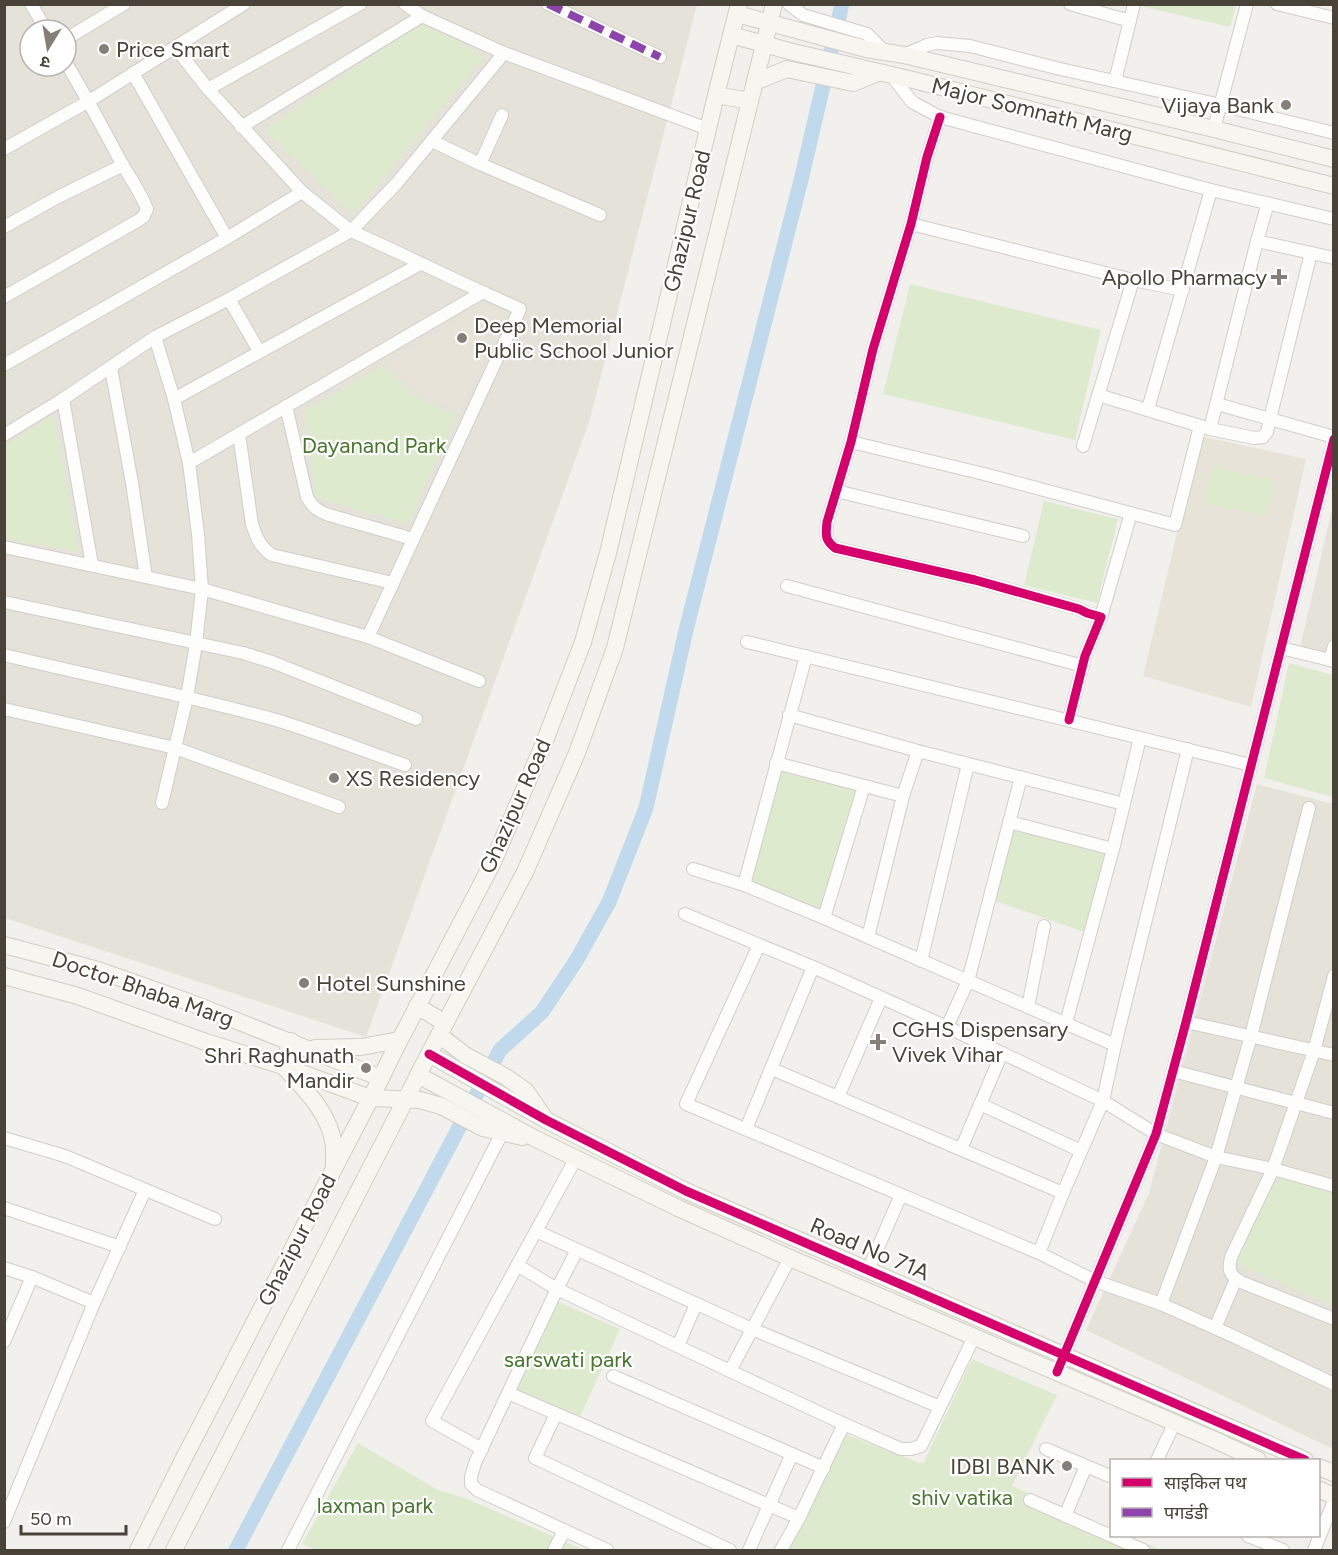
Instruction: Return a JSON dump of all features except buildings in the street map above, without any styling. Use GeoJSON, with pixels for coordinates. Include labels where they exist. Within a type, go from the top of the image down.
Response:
{"type":"FeatureCollection","features":[{"type":"Feature","properties":{"kind":"main road","name":"Ghazipur Road"},"geometry":{"type":"LineString","coordinates":[[174,1551],[418,1075],[525,872],[577,753],[615,648],[774,4]]}},
{"type":"Feature","properties":{"kind":"main road","name":"Ghazipur Road"},"geometry":{"type":"LineString","coordinates":[[138,1551],[399,1040],[493,862],[544,744],[583,642],[608,553],[738,9]]}},
{"type":"Feature","properties":{"kind":"main road","name":"Major Somnath Marg"},"geometry":{"type":"LineString","coordinates":[[738,9],[769,23],[796,31],[866,42],[885,52],[1334,159]]}},
{"type":"Feature","properties":{"kind":"main road","name":"Major Somnath Marg"},"geometry":{"type":"LineString","coordinates":[[731,35],[763,44],[791,60],[857,76],[885,74],[1334,186]]}},
{"type":"Feature","properties":{"kind":"main road"},"geometry":{"type":"LineString","coordinates":[[755,82],[791,60]]}},
{"type":"Feature","properties":{"kind":"main road"},"geometry":{"type":"LineString","coordinates":[[716,95],[750,101]]}},
{"type":"Feature","properties":{"kind":"main road","name":"Doctor Bhaba Marg"},"geometry":{"type":"LineString","coordinates":[[4,945],[98,970],[189,1002],[381,1078]]}},
{"type":"Feature","properties":{"kind":"main road","name":"Doctor Bhaba Marg"},"geometry":{"type":"LineString","coordinates":[[4,976],[78,996],[370,1098],[420,1100],[486,1120]]}},
{"type":"Feature","properties":{"kind":"main road"},"geometry":{"type":"LineString","coordinates":[[417,1006],[465,1055],[506,1077],[526,1091],[546,1120]]}},
{"type":"Feature","properties":{"kind":"main road"},"geometry":{"type":"LineString","coordinates":[[308,1048],[362,1047],[399,1040]]}},
{"type":"Feature","properties":{"kind":"main road"},"geometry":{"type":"LineString","coordinates":[[291,1041],[283,1066],[306,1090],[326,1118],[334,1145],[334,1169]]}},
{"type":"Feature","properties":{"kind":"main road","name":"Road No 71A"},"geometry":{"type":"LineString","coordinates":[[429,1054],[546,1120],[686,1191],[1300,1459]]}},
{"type":"Feature","properties":{"kind":"main road","name":"Road No 71A"},"geometry":{"type":"LineString","coordinates":[[418,1075],[447,1090],[486,1120],[544,1142],[678,1208],[790,1258],[1215,1440],[1254,1459]]}},
{"type":"Feature","properties":{"kind":"main road"},"geometry":{"type":"LineString","coordinates":[[486,1120],[501,1132],[544,1142]]}},
{"type":"Feature","properties":{"kind":"main road"},"geometry":{"type":"LineString","coordinates":[[1320,1490],[1334,1496]]}},
{"type":"Feature","properties":{"kind":"street"},"geometry":{"type":"LineString","coordinates":[[31,4],[39,18]]}},
{"type":"Feature","properties":{"kind":"street"},"geometry":{"type":"LineString","coordinates":[[78,32],[124,4]]}},
{"type":"Feature","properties":{"kind":"street"},"geometry":{"type":"LineString","coordinates":[[4,149],[89,101],[244,4]]}},
{"type":"Feature","properties":{"kind":"street"},"geometry":{"type":"LineString","coordinates":[[208,89],[360,4]]}},
{"type":"Feature","properties":{"kind":"street"},"geometry":{"type":"LineString","coordinates":[[405,4],[422,16],[504,53],[708,129]]}},
{"type":"Feature","properties":{"kind":"street"},"geometry":{"type":"LineString","coordinates":[[548,4],[660,57]]}},
{"type":"Feature","properties":{"kind":"street"},"geometry":{"type":"LineString","coordinates":[[789,4],[808,17],[866,42]]}},
{"type":"Feature","properties":{"kind":"street"},"geometry":{"type":"LineString","coordinates":[[1071,4],[1130,21]]}},
{"type":"Feature","properties":{"kind":"street"},"geometry":{"type":"LineString","coordinates":[[1115,81],[1134,4]]}},
{"type":"Feature","properties":{"kind":"street"},"geometry":{"type":"LineString","coordinates":[[1214,129],[1248,4]]}},
{"type":"Feature","properties":{"kind":"street"},"geometry":{"type":"LineString","coordinates":[[1277,4],[1303,8],[1334,18]]}},
{"type":"Feature","properties":{"kind":"street"},"geometry":{"type":"LineString","coordinates":[[241,127],[422,16]]}},
{"type":"Feature","properties":{"kind":"street"},"geometry":{"type":"LineString","coordinates":[[904,55],[937,43],[970,46],[1334,133]]}},
{"type":"Feature","properties":{"kind":"street"},"geometry":{"type":"LineString","coordinates":[[175,47],[241,127],[302,192],[351,231],[520,309],[368,637]]}},
{"type":"Feature","properties":{"kind":"street"},"geometry":{"type":"LineString","coordinates":[[4,435],[111,368],[154,338],[351,231],[396,184],[504,53]]}},
{"type":"Feature","properties":{"kind":"street"},"geometry":{"type":"LineString","coordinates":[[133,73],[227,238]]}},
{"type":"Feature","properties":{"kind":"street"},"geometry":{"type":"LineString","coordinates":[[885,74],[912,102],[940,117],[1211,190],[1334,219]]}},
{"type":"Feature","properties":{"kind":"street"},"geometry":{"type":"LineString","coordinates":[[4,297],[144,216],[147,209],[75,78]]}},
{"type":"Feature","properties":{"kind":"street"},"geometry":{"type":"LineString","coordinates":[[480,164],[502,115]]}},
{"type":"Feature","properties":{"kind":"street"},"geometry":{"type":"LineString","coordinates":[[940,117],[873,349],[851,442],[825,535],[828,543],[835,548],[975,580],[1079,609],[1101,618]]}},
{"type":"Feature","properties":{"kind":"street"},"geometry":{"type":"LineString","coordinates":[[432,141],[600,215]]}},
{"type":"Feature","properties":{"kind":"street"},"geometry":{"type":"LineString","coordinates":[[4,227],[123,165]]}},
{"type":"Feature","properties":{"kind":"street"},"geometry":{"type":"LineString","coordinates":[[1148,410],[1211,190]]}},
{"type":"Feature","properties":{"kind":"street"},"geometry":{"type":"LineString","coordinates":[[4,365],[227,238],[302,192]]}},
{"type":"Feature","properties":{"kind":"street"},"geometry":{"type":"LineString","coordinates":[[851,442],[984,474],[1174,525],[1205,427],[1217,404],[1268,203]]}},
{"type":"Feature","properties":{"kind":"street"},"geometry":{"type":"LineString","coordinates":[[910,224],[1133,280],[1183,290]]}},
{"type":"Feature","properties":{"kind":"street"},"geometry":{"type":"LineString","coordinates":[[1257,241],[1334,258]]}},
{"type":"Feature","properties":{"kind":"street"},"geometry":{"type":"LineString","coordinates":[[1098,395],[1205,427],[1254,438],[1263,437],[1267,432],[1311,253]]}},
{"type":"Feature","properties":{"kind":"street"},"geometry":{"type":"LineString","coordinates":[[174,399],[420,264]]}},
{"type":"Feature","properties":{"kind":"street"},"geometry":{"type":"LineString","coordinates":[[1083,446],[1133,280]]}},
{"type":"Feature","properties":{"kind":"street"},"geometry":{"type":"LineString","coordinates":[[189,463],[483,292]]}},
{"type":"Feature","properties":{"kind":"street"},"geometry":{"type":"LineString","coordinates":[[229,299],[259,351]]}},
{"type":"Feature","properties":{"kind":"street"},"geometry":{"type":"LineString","coordinates":[[154,338],[174,399],[189,463],[202,589],[188,697],[162,803]]}},
{"type":"Feature","properties":{"kind":"street"},"geometry":{"type":"LineString","coordinates":[[111,368],[146,577]]}},
{"type":"Feature","properties":{"kind":"street"},"geometry":{"type":"LineString","coordinates":[[63,399],[92,565]]}},
{"type":"Feature","properties":{"kind":"street"},"geometry":{"type":"LineString","coordinates":[[1057,1372],[1156,1134],[1334,438],[1217,404]]}},
{"type":"Feature","properties":{"kind":"street"},"geometry":{"type":"LineString","coordinates":[[286,406],[307,497],[312,506],[329,515],[413,539]]}},
{"type":"Feature","properties":{"kind":"street"},"geometry":{"type":"LineString","coordinates":[[239,434],[252,524],[256,537],[264,549],[272,555],[393,584]]}},
{"type":"Feature","properties":{"kind":"street"},"geometry":{"type":"LineString","coordinates":[[836,491],[1023,536]]}},
{"type":"Feature","properties":{"kind":"street"},"geometry":{"type":"LineString","coordinates":[[1069,720],[1085,656],[1101,618],[1131,513]]}},
{"type":"Feature","properties":{"kind":"street"},"geometry":{"type":"LineString","coordinates":[[4,547],[202,589],[368,637],[480,681]]}},
{"type":"Feature","properties":{"kind":"street"},"geometry":{"type":"LineString","coordinates":[[787,586],[1083,666]]}},
{"type":"Feature","properties":{"kind":"street"},"geometry":{"type":"LineString","coordinates":[[4,602],[243,653],[272,662],[416,719]]}},
{"type":"Feature","properties":{"kind":"street"},"geometry":{"type":"LineString","coordinates":[[747,642],[1251,765]]}},
{"type":"Feature","properties":{"kind":"street"},"geometry":{"type":"LineString","coordinates":[[1281,648],[1331,661],[1334,646]]}},
{"type":"Feature","properties":{"kind":"street"},"geometry":{"type":"LineString","coordinates":[[4,655],[188,697],[278,721],[405,765]]}},
{"type":"Feature","properties":{"kind":"street"},"geometry":{"type":"LineString","coordinates":[[744,885],[806,656]]}},
{"type":"Feature","properties":{"kind":"street"},"geometry":{"type":"LineString","coordinates":[[4,709],[175,748],[339,807]]}},
{"type":"Feature","properties":{"kind":"street"},"geometry":{"type":"LineString","coordinates":[[789,715],[1124,804]]}},
{"type":"Feature","properties":{"kind":"street"},"geometry":{"type":"LineString","coordinates":[[1066,1023],[1140,738]]}},
{"type":"Feature","properties":{"kind":"street"},"geometry":{"type":"LineString","coordinates":[[1038,1253],[1103,1101],[1188,749]]}},
{"type":"Feature","properties":{"kind":"street"},"geometry":{"type":"LineString","coordinates":[[868,937],[903,796],[918,751]]}},
{"type":"Feature","properties":{"kind":"street"},"geometry":{"type":"LineString","coordinates":[[776,763],[903,796]]}},
{"type":"Feature","properties":{"kind":"street"},"geometry":{"type":"LineString","coordinates":[[921,961],[968,764]]}},
{"type":"Feature","properties":{"kind":"street"},"geometry":{"type":"LineString","coordinates":[[946,1027],[968,981],[1021,777]]}},
{"type":"Feature","properties":{"kind":"street"},"geometry":{"type":"LineString","coordinates":[[824,918],[864,786]]}},
{"type":"Feature","properties":{"kind":"street"},"geometry":{"type":"LineString","coordinates":[[1161,1304],[1216,1157],[1251,1036],[1309,807]]}},
{"type":"Feature","properties":{"kind":"street"},"geometry":{"type":"LineString","coordinates":[[1009,822],[1113,849]]}},
{"type":"Feature","properties":{"kind":"street"},"geometry":{"type":"LineString","coordinates":[[693,869],[744,885],[824,918],[1115,1045]]}},
{"type":"Feature","properties":{"kind":"street"},"geometry":{"type":"LineString","coordinates":[[685,914],[813,968],[1002,1053],[1103,1101],[1156,1134],[1216,1157],[1273,1169],[1334,1186]]}},
{"type":"Feature","properties":{"kind":"street"},"geometry":{"type":"LineString","coordinates":[[1028,1007],[1044,926]]}},
{"type":"Feature","properties":{"kind":"street"},"geometry":{"type":"LineString","coordinates":[[759,945],[686,1104],[1038,1253],[1095,1281],[1161,1304],[1334,1384]]}},
{"type":"Feature","properties":{"kind":"street"},"geometry":{"type":"LineString","coordinates":[[746,1129],[813,968]]}},
{"type":"Feature","properties":{"kind":"street"},"geometry":{"type":"LineString","coordinates":[[1334,976],[1314,1051],[1273,1169],[1231,1257],[1228,1268],[1236,1279],[1334,1319]]}},
{"type":"Feature","properties":{"kind":"street"},"geometry":{"type":"LineString","coordinates":[[838,1097],[881,998]]}},
{"type":"Feature","properties":{"kind":"street"},"geometry":{"type":"LineString","coordinates":[[1186,1022],[1334,1055]]}},
{"type":"Feature","properties":{"kind":"street"},"geometry":{"type":"LineString","coordinates":[[961,1149],[1002,1053]]}},
{"type":"Feature","properties":{"kind":"street"},"geometry":{"type":"LineString","coordinates":[[772,1069],[1063,1193]]}},
{"type":"Feature","properties":{"kind":"street"},"geometry":{"type":"LineString","coordinates":[[1173,1071],[1334,1113]]}},
{"type":"Feature","properties":{"kind":"street"},"geometry":{"type":"LineString","coordinates":[[980,1104],[1081,1151]]}},
{"type":"Feature","properties":{"kind":"street"},"geometry":{"type":"LineString","coordinates":[[288,1551],[501,1132]]}},
{"type":"Feature","properties":{"kind":"street"},"geometry":{"type":"LineString","coordinates":[[4,1138],[65,1156],[215,1219]]}},
{"type":"Feature","properties":{"kind":"street"},"geometry":{"type":"LineString","coordinates":[[482,1449],[432,1421],[576,1158]]}},
{"type":"Feature","properties":{"kind":"street"},"geometry":{"type":"LineString","coordinates":[[4,1522],[94,1303],[145,1190]]}},
{"type":"Feature","properties":{"kind":"street"},"geometry":{"type":"LineString","coordinates":[[868,1270],[901,1195]]}},
{"type":"Feature","properties":{"kind":"street"},"geometry":{"type":"LineString","coordinates":[[4,1208],[120,1247]]}},
{"type":"Feature","properties":{"kind":"street"},"geometry":{"type":"LineString","coordinates":[[536,1231],[752,1329],[940,1407]]}},
{"type":"Feature","properties":{"kind":"street"},"geometry":{"type":"LineString","coordinates":[[578,1250],[557,1289],[475,1463],[471,1484],[477,1490],[607,1551]]}},
{"type":"Feature","properties":{"kind":"street"},"geometry":{"type":"LineString","coordinates":[[730,1371],[790,1258]]}},
{"type":"Feature","properties":{"kind":"street"},"geometry":{"type":"LineString","coordinates":[[516,1265],[557,1289],[901,1449],[921,1446],[974,1337]]}},
{"type":"Feature","properties":{"kind":"street"},"geometry":{"type":"LineString","coordinates":[[4,1268],[94,1303]]}},
{"type":"Feature","properties":{"kind":"street"},"geometry":{"type":"LineString","coordinates":[[4,1342],[32,1277]]}},
{"type":"Feature","properties":{"kind":"street"},"geometry":{"type":"LineString","coordinates":[[1215,1328],[1236,1279]]}},
{"type":"Feature","properties":{"kind":"street"},"geometry":{"type":"LineString","coordinates":[[678,1346],[696,1304]]}},
{"type":"Feature","properties":{"kind":"street"},"geometry":{"type":"LineString","coordinates":[[613,1376],[824,1468]]}},
{"type":"Feature","properties":{"kind":"street"},"geometry":{"type":"LineString","coordinates":[[508,1393],[800,1518]]}},
{"type":"Feature","properties":{"kind":"street"},"geometry":{"type":"LineString","coordinates":[[556,1414],[535,1458],[730,1551]]}},
{"type":"Feature","properties":{"kind":"street"},"geometry":{"type":"LineString","coordinates":[[781,1551],[800,1518],[844,1424]]}},
{"type":"Feature","properties":{"kind":"street"},"geometry":{"type":"LineString","coordinates":[[1158,1459],[1174,1424]]}},
{"type":"Feature","properties":{"kind":"street"},"geometry":{"type":"LineString","coordinates":[[1046,1449],[1110,1476]]}},
{"type":"Feature","properties":{"kind":"street"},"geometry":{"type":"LineString","coordinates":[[749,1551],[792,1454]]}},
{"type":"Feature","properties":{"kind":"street"},"geometry":{"type":"LineString","coordinates":[[1065,1516],[1086,1467]]}},
{"type":"Feature","properties":{"kind":"street"},"geometry":{"type":"LineString","coordinates":[[1030,1500],[1110,1536]]}},
{"type":"Feature","properties":{"kind":"street"},"geometry":{"type":"LineString","coordinates":[[1320,1536],[1334,1501]]}},
{"type":"Feature","properties":{"kind":"street"},"geometry":{"type":"LineString","coordinates":[[554,1551],[564,1531]]}},
{"type":"Feature","properties":{"kind":"street"},"geometry":{"type":"LineString","coordinates":[[1112,1537],[1143,1551]]}},
{"type":"Feature","properties":{"kind":"street"},"geometry":{"type":"LineString","coordinates":[[1314,1551],[1320,1537]]}},
{"type":"Feature","properties":{"kind":"street"},"geometry":{"type":"LineString","coordinates":[[1253,1542],[1283,1551]]}},
{"type":"Feature","properties":{"kind":"shaded area"},"geometry":{"type":"Polygon","coordinates":[[[5,5],[697,5],[589,422],[366,1037],[5,918],[5,5]]]}},
{"type":"Feature","properties":{"kind":"shaded area","name":"Deep Memorial Public School Junior"},"geometry":{"type":"Polygon","coordinates":[[[487,302],[507,314],[460,412],[417,392],[389,362],[487,302]]]}},
{"type":"Feature","properties":{"kind":"shaded area"},"geometry":{"type":"Polygon","coordinates":[[[1200,436],[1306,459],[1251,707],[1143,676],[1200,436]]]}},
{"type":"Feature","properties":{"kind":"shaded area"},"geometry":{"type":"Polygon","coordinates":[[[1333,505],[1333,661],[1299,652],[1333,505]]]}},
{"type":"Feature","properties":{"kind":"shaded area"},"geometry":{"type":"Polygon","coordinates":[[[1257,784],[1333,804],[1333,1449],[1086,1330],[1149,1193],[1257,784]]]}},
{"type":"Feature","properties":{"kind":"green space"},"geometry":{"type":"Polygon","coordinates":[[[1144,4],[1236,5],[1230,27],[1144,7],[1144,4]]]}},
{"type":"Feature","properties":{"kind":"green space"},"geometry":{"type":"Polygon","coordinates":[[[423,20],[484,57],[353,215],[264,130],[423,20]]]}},
{"type":"Feature","properties":{"kind":"green space"},"geometry":{"type":"Polygon","coordinates":[[[910,284],[1101,330],[1075,440],[883,394],[910,284]]]}},
{"type":"Feature","properties":{"kind":"green space","name":"Dayanand Park"},"geometry":{"type":"Polygon","coordinates":[[[384,365],[413,394],[457,416],[408,524],[316,497],[304,411],[384,365]]]}},
{"type":"Feature","properties":{"kind":"green space"},"geometry":{"type":"Polygon","coordinates":[[[54,414],[79,552],[5,538],[5,445],[54,414]]]}},
{"type":"Feature","properties":{"kind":"green space"},"geometry":{"type":"Polygon","coordinates":[[[1211,466],[1275,480],[1267,517],[1203,503],[1211,466]]]}},
{"type":"Feature","properties":{"kind":"green space"},"geometry":{"type":"Polygon","coordinates":[[[1044,501],[1118,519],[1097,603],[1024,585],[1044,501]]]}},
{"type":"Feature","properties":{"kind":"green space"},"geometry":{"type":"Polygon","coordinates":[[[1289,663],[1333,675],[1333,797],[1264,778],[1289,663]]]}},
{"type":"Feature","properties":{"kind":"green space"},"geometry":{"type":"Polygon","coordinates":[[[776,763],[864,786],[824,918],[744,885],[776,763]]]}},
{"type":"Feature","properties":{"kind":"green space"},"geometry":{"type":"Polygon","coordinates":[[[1009,822],[1113,849],[1090,934],[989,899],[1009,822]]]}},
{"type":"Feature","properties":{"kind":"green space"},"geometry":{"type":"Polygon","coordinates":[[[1283,1168],[1333,1188],[1333,1306],[1234,1262],[1283,1168]]]}},
{"type":"Feature","properties":{"kind":"green space","name":"sarswati park"},"geometry":{"type":"Polygon","coordinates":[[[557,1301],[620,1329],[580,1417],[517,1389],[557,1301]]]}},
{"type":"Feature","properties":{"kind":"green space","name":"shiv vatika"},"geometry":{"type":"Polygon","coordinates":[[[972,1359],[1057,1395],[1012,1486],[1110,1529],[1110,1537],[1130,1537],[1162,1550],[788,1550],[843,1433],[923,1464],[972,1359]]]}},
{"type":"Feature","properties":{"kind":"green space","name":"laxman park"},"geometry":{"type":"Polygon","coordinates":[[[358,1443],[438,1490],[468,1499],[584,1550],[316,1550],[302,1544],[358,1443]]]}},
{"type":"Feature","properties":{"kind":"waterway"},"geometry":{"type":"LineString","coordinates":[[236,1550],[500,1050],[542,1012],[576,961],[609,902],[646,808],[686,630],[802,176],[842,4]]}},
{"type":"Feature","properties":{"kind":"marked path"},"geometry":{"type":"LineString","coordinates":[[548,4],[660,57]]}},
{"type":"Feature","properties":{"kind":"cycle path"},"geometry":{"type":"LineString","coordinates":[[940,117],[927,157],[911,224],[873,349],[851,442],[827,522],[826,536],[835,548],[975,580],[1101,617],[1085,656],[1069,720]]}},
{"type":"Feature","properties":{"kind":"cycle path"},"geometry":{"type":"LineString","coordinates":[[1057,1372],[1156,1134],[1334,439]]}},
{"type":"Feature","properties":{"kind":"cycle path"},"geometry":{"type":"LineString","coordinates":[[429,1054],[546,1120],[686,1191],[1303,1459]]}},
{"type":"Feature","properties":{"kind":"place","name":"Price Smart"},"geometry":{"type":"Point","coordinates":[104,49]}},
{"type":"Feature","properties":{"kind":"place","name":"Vijaya Bank"},"geometry":{"type":"Point","coordinates":[1286,105]}},
{"type":"Feature","properties":{"kind":"place","name":"Apollo Pharmacy"},"geometry":{"type":"Point","coordinates":[1279,277]}},
{"type":"Feature","properties":{"kind":"place","name":"Deep Memorial Public School Junior"},"geometry":{"type":"Point","coordinates":[462,338]}},
{"type":"Feature","properties":{"kind":"place","name":"XS Residency"},"geometry":{"type":"Point","coordinates":[334,778]}},
{"type":"Feature","properties":{"kind":"place","name":"Hotel Sunshine"},"geometry":{"type":"Point","coordinates":[304,983]}},
{"type":"Feature","properties":{"kind":"place","name":"CGHS Dispensary Vivek Vihar"},"geometry":{"type":"Point","coordinates":[878,1042]}},
{"type":"Feature","properties":{"kind":"place","name":"Shri Raghunath Mandir"},"geometry":{"type":"Point","coordinates":[366,1068]}},
{"type":"Feature","properties":{"kind":"place","name":"IDBI BANK"},"geometry":{"type":"Point","coordinates":[1067,1466]}}]}
